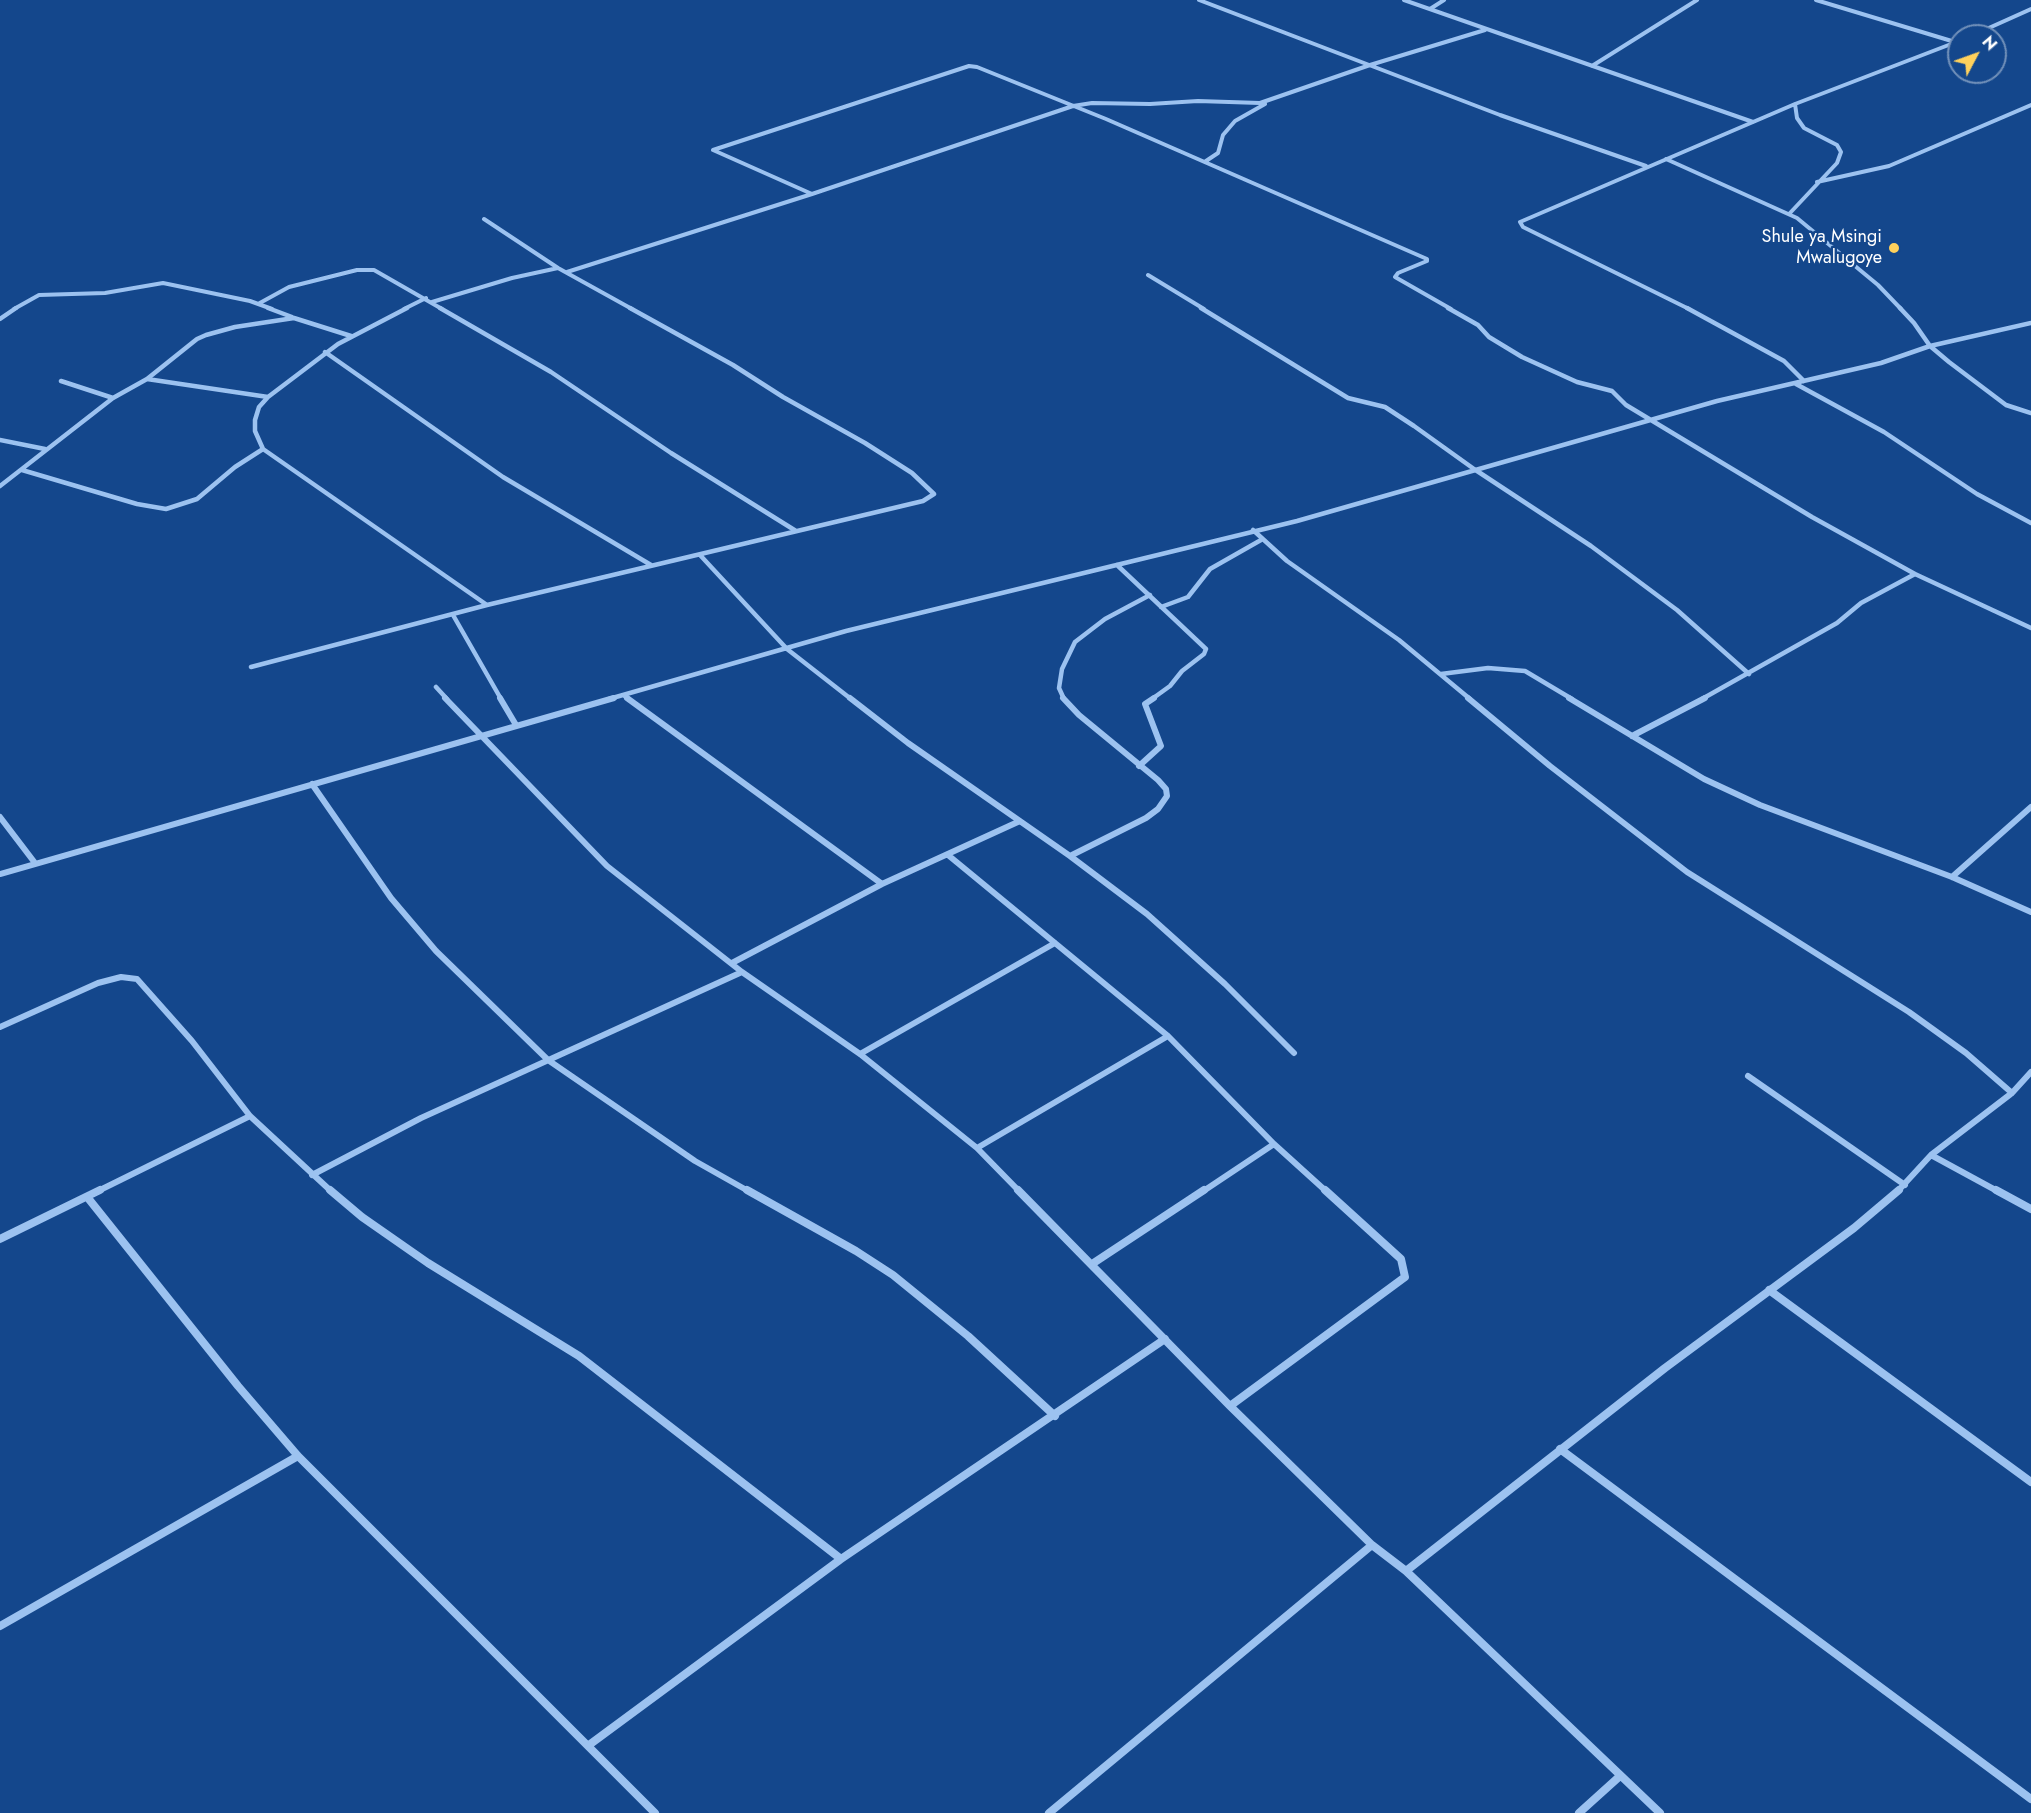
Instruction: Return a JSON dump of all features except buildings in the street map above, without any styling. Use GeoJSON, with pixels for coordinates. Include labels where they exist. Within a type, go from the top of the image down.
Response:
{"type":"FeatureCollection","features":[{"type":"Feature","properties":{"kind":"street"},"geometry":{"type":"LineString","coordinates":[[1199,0],[1646,167]]}},
{"type":"Feature","properties":{"kind":"street"},"geometry":{"type":"LineString","coordinates":[[1404,0],[1754,122]]}},
{"type":"Feature","properties":{"kind":"street"},"geometry":{"type":"LineString","coordinates":[[1430,9],[1444,0]]}},
{"type":"Feature","properties":{"kind":"street"},"geometry":{"type":"LineString","coordinates":[[1592,66],[1697,0]]}},
{"type":"Feature","properties":{"kind":"street"},"geometry":{"type":"LineString","coordinates":[[1816,0],[1947,39]]}},
{"type":"Feature","properties":{"kind":"street"},"geometry":{"type":"LineString","coordinates":[[1998,24],[2031,9]]}},
{"type":"Feature","properties":{"kind":"street"},"geometry":{"type":"LineString","coordinates":[[1206,161],[1218,153],[1223,135],[1235,121],[1271,101],[1370,65],[1485,30]]}},
{"type":"Feature","properties":{"kind":"street"},"geometry":{"type":"LineString","coordinates":[[1804,381],[1784,361],[1764,349],[1642,284],[1519,224],[1532,215],[1795,104],[1947,46]]}},
{"type":"Feature","properties":{"kind":"street"},"geometry":{"type":"LineString","coordinates":[[812,194],[713,150],[971,66],[1206,161],[1428,259],[1398,273],[1395,277],[1478,325],[1489,337],[1522,357],[1577,382],[1612,391],[1626,405],[1812,517],[1915,574],[2031,628]]}},
{"type":"Feature","properties":{"kind":"street"},"geometry":{"type":"LineString","coordinates":[[567,272],[812,194],[1073,106],[1092,103],[1150,104],[1198,101],[1254,104],[1271,101]]}},
{"type":"Feature","properties":{"kind":"street"},"geometry":{"type":"LineString","coordinates":[[1790,213],[1837,163],[1841,152],[1837,145],[1804,128],[1797,118],[1795,104]]}},
{"type":"Feature","properties":{"kind":"street"},"geometry":{"type":"LineString","coordinates":[[1817,182],[1889,166],[2031,105]]}},
{"type":"Feature","properties":{"kind":"street"},"geometry":{"type":"LineString","coordinates":[[1666,159],[1790,213],[1878,285],[1914,323],[1930,346],[1990,395],[2006,405],[2031,413]]}},
{"type":"Feature","properties":{"kind":"street"},"geometry":{"type":"LineString","coordinates":[[251,667],[487,605],[923,501],[934,494],[912,473],[865,443],[783,397],[733,364],[558,268],[484,219]]}},
{"type":"Feature","properties":{"kind":"street"},"geometry":{"type":"LineString","coordinates":[[432,302],[489,284],[558,268]]}},
{"type":"Feature","properties":{"kind":"street"},"geometry":{"type":"LineString","coordinates":[[258,304],[289,287],[363,269],[374,270],[561,378],[671,453],[796,531]]}},
{"type":"Feature","properties":{"kind":"street"},"geometry":{"type":"LineString","coordinates":[[1148,275],[1348,398],[1385,407],[1474,469],[1524,500],[1677,610],[1749,674]]}},
{"type":"Feature","properties":{"kind":"street"},"geometry":{"type":"LineString","coordinates":[[0,319],[28,299],[39,295],[105,293],[163,283],[213,292],[258,304],[351,336]]}},
{"type":"Feature","properties":{"kind":"street"},"geometry":{"type":"LineString","coordinates":[[426,298],[351,336],[325,352],[268,397],[259,407],[255,420],[255,431],[263,449],[487,605]]}},
{"type":"Feature","properties":{"kind":"street"},"geometry":{"type":"LineString","coordinates":[[0,486],[113,398],[147,379],[197,339],[235,327],[294,318]]}},
{"type":"Feature","properties":{"kind":"street"},"geometry":{"type":"LineString","coordinates":[[0,874],[478,735],[914,613],[1297,521],[1717,401],[1881,363],[1930,346],[1956,342],[2031,322]]}},
{"type":"Feature","properties":{"kind":"street"},"geometry":{"type":"LineString","coordinates":[[325,352],[503,477],[651,565]]}},
{"type":"Feature","properties":{"kind":"street"},"geometry":{"type":"LineString","coordinates":[[147,379],[268,397]]}},
{"type":"Feature","properties":{"kind":"street"},"geometry":{"type":"LineString","coordinates":[[61,381],[113,398]]}},
{"type":"Feature","properties":{"kind":"street"},"geometry":{"type":"LineString","coordinates":[[1795,383],[1884,432],[1977,494],[2031,523]]}},
{"type":"Feature","properties":{"kind":"street"},"geometry":{"type":"LineString","coordinates":[[0,440],[45,449]]}},
{"type":"Feature","properties":{"kind":"street"},"geometry":{"type":"LineString","coordinates":[[22,470],[137,504],[166,509],[196,499],[235,467],[263,449]]}},
{"type":"Feature","properties":{"kind":"street"},"geometry":{"type":"LineString","coordinates":[[1253,530],[1287,561],[1399,640],[1550,766],[1687,872],[1909,1012],[1965,1053],[2012,1093]]}},
{"type":"Feature","properties":{"kind":"street"},"geometry":{"type":"LineString","coordinates":[[1161,607],[1188,597],[1210,569],[1262,540]]}},
{"type":"Feature","properties":{"kind":"street"},"geometry":{"type":"LineString","coordinates":[[700,555],[787,649],[908,743],[1070,856],[1147,914],[1189,951],[1294,1053]]}},
{"type":"Feature","properties":{"kind":"street"},"geometry":{"type":"LineString","coordinates":[[1117,565],[1206,649],[1204,654],[1182,671],[1170,686],[1145,704],[1161,746],[1139,766]]}},
{"type":"Feature","properties":{"kind":"street"},"geometry":{"type":"LineString","coordinates":[[1632,736],[1749,674],[1837,623],[1861,603],[1915,574]]}},
{"type":"Feature","properties":{"kind":"street"},"geometry":{"type":"LineString","coordinates":[[1070,856],[1146,818],[1158,809],[1167,796],[1166,789],[1079,715],[1064,699],[1059,688],[1062,669],[1075,642],[1104,619],[1150,595]]}},
{"type":"Feature","properties":{"kind":"street"},"geometry":{"type":"LineString","coordinates":[[453,615],[516,725]]}},
{"type":"Feature","properties":{"kind":"street"},"geometry":{"type":"LineString","coordinates":[[1441,674],[1488,668],[1514,668],[1525,671],[1694,773],[1760,805],[1952,877],[2031,912]]}},
{"type":"Feature","properties":{"kind":"street"},"geometry":{"type":"LineString","coordinates":[[436,687],[478,735],[607,866],[742,972],[860,1054],[977,1148],[1230,1406],[1372,1545],[1406,1571],[1660,1813]]}},
{"type":"Feature","properties":{"kind":"street"},"geometry":{"type":"LineString","coordinates":[[623,696],[882,884]]}},
{"type":"Feature","properties":{"kind":"street"},"geometry":{"type":"LineString","coordinates":[[312,784],[391,898],[436,951],[548,1060],[695,1161],[830,1236],[893,1275],[968,1336],[1055,1416]]}},
{"type":"Feature","properties":{"kind":"street"},"geometry":{"type":"LineString","coordinates":[[1952,877],[2031,807]]}},
{"type":"Feature","properties":{"kind":"street"},"geometry":{"type":"LineString","coordinates":[[0,817],[35,863]]}},
{"type":"Feature","properties":{"kind":"street"},"geometry":{"type":"LineString","coordinates":[[732,963],[882,884],[1020,821]]}},
{"type":"Feature","properties":{"kind":"street"},"geometry":{"type":"LineString","coordinates":[[948,855],[1168,1036],[1274,1144],[1401,1259],[1405,1277],[1230,1406]]}},
{"type":"Feature","properties":{"kind":"street"},"geometry":{"type":"LineString","coordinates":[[860,1054],[1055,943]]}},
{"type":"Feature","properties":{"kind":"street"},"geometry":{"type":"LineString","coordinates":[[312,1175],[421,1118],[742,972]]}},
{"type":"Feature","properties":{"kind":"street"},"geometry":{"type":"LineString","coordinates":[[0,1027],[98,983],[121,977],[131,977],[141,982],[192,1041],[250,1116],[312,1175],[362,1217],[428,1263],[579,1356],[842,1559]]}},
{"type":"Feature","properties":{"kind":"street"},"geometry":{"type":"LineString","coordinates":[[977,1148],[1168,1036]]}},
{"type":"Feature","properties":{"kind":"street"},"geometry":{"type":"LineString","coordinates":[[1406,1571],[1560,1449],[1854,1228],[1905,1185],[1931,1155],[2012,1093],[2031,1072]]}},
{"type":"Feature","properties":{"kind":"street"},"geometry":{"type":"LineString","coordinates":[[1748,1077],[1800,1110],[1905,1185]]}},
{"type":"Feature","properties":{"kind":"street"},"geometry":{"type":"LineString","coordinates":[[0,1239],[88,1198],[250,1116]]}},
{"type":"Feature","properties":{"kind":"street"},"geometry":{"type":"LineString","coordinates":[[1092,1264],[1274,1144]]}},
{"type":"Feature","properties":{"kind":"street"},"geometry":{"type":"LineString","coordinates":[[1931,1155],[2031,1209]]}},
{"type":"Feature","properties":{"kind":"street"},"geometry":{"type":"LineString","coordinates":[[88,1198],[238,1386],[298,1456],[655,1813]]}},
{"type":"Feature","properties":{"kind":"street"},"geometry":{"type":"LineString","coordinates":[[1769,1290],[2031,1482]]}},
{"type":"Feature","properties":{"kind":"street"},"geometry":{"type":"LineString","coordinates":[[589,1745],[842,1559],[1165,1339]]}},
{"type":"Feature","properties":{"kind":"street"},"geometry":{"type":"LineString","coordinates":[[1560,1449],[2031,1800]]}},
{"type":"Feature","properties":{"kind":"street"},"geometry":{"type":"LineString","coordinates":[[0,1626],[298,1456]]}},
{"type":"Feature","properties":{"kind":"street"},"geometry":{"type":"LineString","coordinates":[[1049,1813],[1372,1545]]}},
{"type":"Feature","properties":{"kind":"street"},"geometry":{"type":"LineString","coordinates":[[1579,1813],[1620,1776]]}},
{"type":"Feature","properties":{"kind":"place","name":"Shule ya Msingi Mwalugoye"},"geometry":{"type":"Point","coordinates":[1894,248]}}]}
